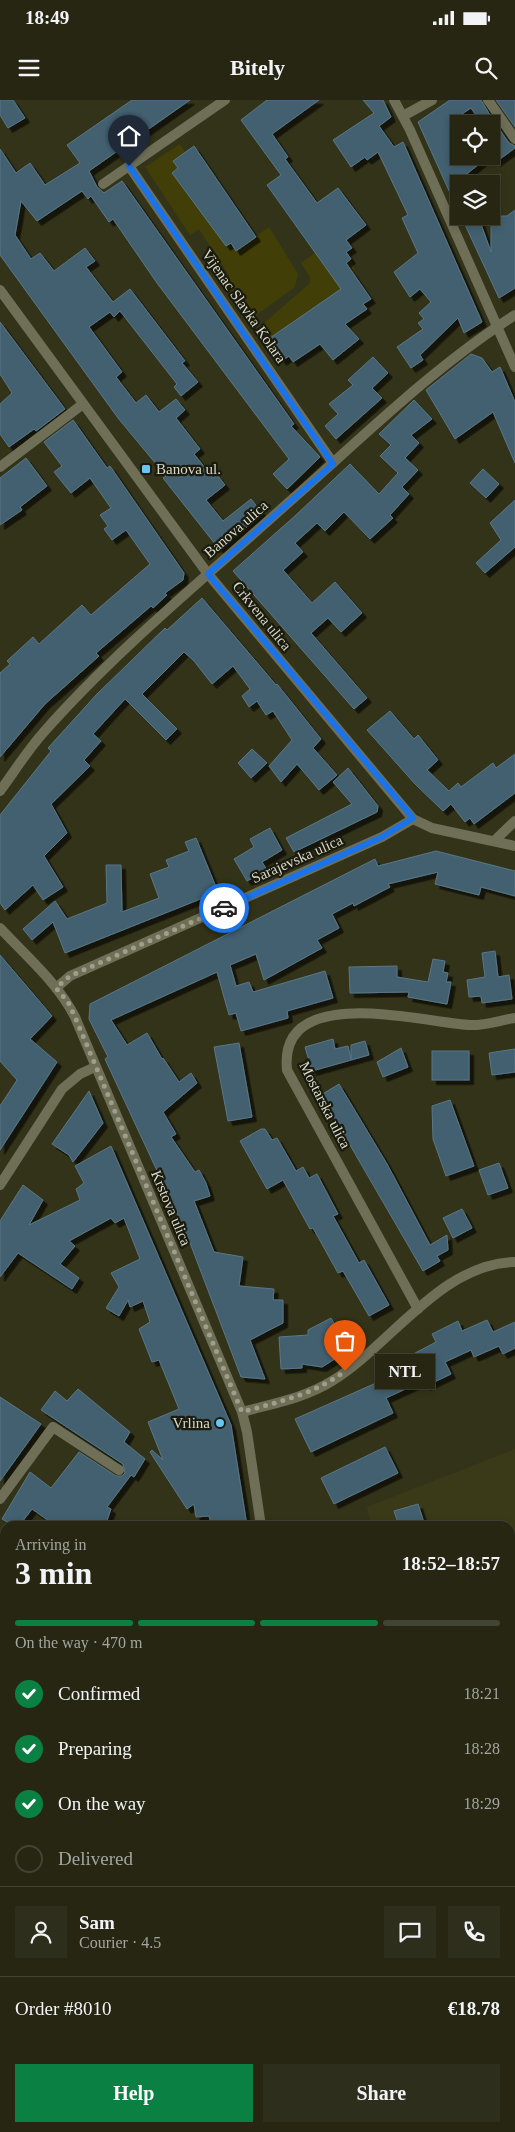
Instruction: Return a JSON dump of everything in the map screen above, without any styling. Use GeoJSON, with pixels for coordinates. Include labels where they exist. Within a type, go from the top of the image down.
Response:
{"type":"FeatureCollection","features":[{"type":"Feature","properties":{"kind":"street"},"geometry":{"type":"LineString","coordinates":[[103,184],[225,100]]}},
{"type":"Feature","properties":{"kind":"street"},"geometry":{"type":"LineString","coordinates":[[394,100],[403,116],[515,367]]}},
{"type":"Feature","properties":{"kind":"street"},"geometry":{"type":"LineString","coordinates":[[403,116],[432,100]]}},
{"type":"Feature","properties":{"kind":"street"},"geometry":{"type":"LineString","coordinates":[[488,100],[515,139]]}},
{"type":"Feature","properties":{"kind":"street","name":"Vijenac Slavka Kolara"},"geometry":{"type":"LineString","coordinates":[[129,166],[333,464]]}},
{"type":"Feature","properties":{"kind":"street","name":"Crkvena ulica"},"geometry":{"type":"LineString","coordinates":[[0,290],[208,574],[413,818],[432,828],[515,846]]}},
{"type":"Feature","properties":{"kind":"street","name":"Banova ulica"},"geometry":{"type":"LineString","coordinates":[[0,791],[42,734],[72,702],[208,574],[404,402],[497,326],[515,315]]}},
{"type":"Feature","properties":{"kind":"street"},"geometry":{"type":"LineString","coordinates":[[0,466],[83,404]]}},
{"type":"Feature","properties":{"kind":"street","name":"Sarajevska ulica"},"geometry":{"type":"LineString","coordinates":[[56,988],[70,976],[382,837],[413,818]]}},
{"type":"Feature","properties":{"kind":"street"},"geometry":{"type":"LineString","coordinates":[[494,841],[515,821]]}},
{"type":"Feature","properties":{"kind":"street","name":"Krstova ulica"},"geometry":{"type":"LineString","coordinates":[[0,928],[68,1002],[75,1017],[94,1067],[242,1412],[261,1521]]}},
{"type":"Feature","properties":{"kind":"street","name":"Mostarska ulica"},"geometry":{"type":"LineString","coordinates":[[418,1309],[287,1070],[285,1053],[294,1033],[304,1025],[329,1015],[363,1013],[472,1026],[515,1018]]}},
{"type":"Feature","properties":{"kind":"street"},"geometry":{"type":"LineString","coordinates":[[0,1184],[62,1089],[80,1074],[94,1067]]}},
{"type":"Feature","properties":{"kind":"street"},"geometry":{"type":"LineString","coordinates":[[242,1412],[297,1397],[332,1382],[418,1309],[458,1279],[485,1267],[515,1262]]}},
{"type":"Feature","properties":{"kind":"street"},"geometry":{"type":"LineString","coordinates":[[0,1499],[53,1427],[119,1470]]}},
{"type":"Feature","properties":{"kind":"shaded area"},"geometry":{"type":"Polygon","coordinates":[[[180,144],[185,152],[178,168],[173,173],[194,204],[199,201],[236,250],[269,227],[298,274],[295,287],[248,321],[220,281],[229,275],[199,229],[190,235],[145,167],[180,144]]]}},
{"type":"Feature","properties":{"kind":"shaded area"},"geometry":{"type":"Polygon","coordinates":[[[319,250],[323,255],[318,258],[330,274],[351,259],[357,279],[287,333],[283,329],[267,340],[260,329],[262,325],[310,283],[310,277],[301,263],[319,250]]]}},
{"type":"Feature","properties":{"kind":"shaded area"},"geometry":{"type":"Polygon","coordinates":[[[515,1449],[515,1521],[364,1521],[370,1519],[367,1507],[515,1449]]]}},
{"type":"Feature","properties":{"kind":"building"},"geometry":{"type":"Polygon","coordinates":[[[0,100],[13,100],[25,118],[8,128],[0,115],[0,100]]]}},
{"type":"Feature","properties":{"kind":"building"},"geometry":{"type":"Polygon","coordinates":[[[132,100],[190,100],[89,171],[97,187],[104,193],[122,181],[294,424],[291,426],[320,457],[287,489],[273,474],[289,459],[157,283],[113,219],[109,222],[91,196],[88,199],[82,191],[37,221],[21,201],[15,235],[31,259],[40,253],[54,271],[85,248],[95,261],[86,267],[113,302],[130,289],[185,361],[182,363],[198,382],[181,396],[174,387],[177,384],[120,311],[114,317],[110,312],[89,327],[122,372],[116,377],[136,403],[146,395],[159,412],[176,399],[185,410],[176,418],[200,449],[194,454],[213,478],[217,475],[225,485],[206,500],[223,521],[251,499],[263,514],[219,549],[163,478],[166,476],[118,418],[0,255],[0,149],[16,173],[30,163],[45,185],[80,163],[67,145],[132,100]]]}},
{"type":"Feature","properties":{"kind":"building"},"geometry":{"type":"Polygon","coordinates":[[[267,100],[319,100],[272,134],[288,157],[285,159],[317,203],[338,188],[366,225],[346,240],[352,248],[346,252],[351,259],[346,263],[371,299],[363,304],[367,309],[345,324],[359,339],[333,360],[320,344],[293,362],[289,356],[282,361],[267,340],[341,289],[267,185],[281,175],[241,120],[267,100]]]}},
{"type":"Feature","properties":{"kind":"building"},"geometry":{"type":"Polygon","coordinates":[[[363,100],[383,100],[391,117],[379,126],[394,147],[403,142],[482,322],[464,333],[458,318],[420,355],[423,360],[411,368],[397,347],[423,329],[418,323],[424,319],[419,313],[431,302],[420,289],[410,297],[394,272],[418,253],[402,218],[408,215],[378,152],[367,160],[365,157],[351,167],[333,140],[374,113],[363,100]]]}},
{"type":"Feature","properties":{"kind":"building"},"geometry":{"type":"Polygon","coordinates":[[[450,100],[481,100],[490,115],[476,115],[471,108],[460,115],[450,115],[450,165],[478,165],[465,175],[450,175],[450,193],[418,122],[450,100]]]}},
{"type":"Feature","properties":{"kind":"building"},"geometry":{"type":"Polygon","coordinates":[[[496,100],[515,100],[515,127],[496,100]]]}},
{"type":"Feature","properties":{"kind":"building"},"geometry":{"type":"Polygon","coordinates":[[[500,130],[509,143],[515,146],[515,148],[500,159],[500,130]]]}},
{"type":"Feature","properties":{"kind":"building"},"geometry":{"type":"Polygon","coordinates":[[[194,146],[256,237],[236,251],[231,243],[226,246],[172,173],[178,168],[173,161],[194,146]]]}},
{"type":"Feature","properties":{"kind":"building"},"geometry":{"type":"Polygon","coordinates":[[[515,210],[515,288],[499,298],[465,225],[481,225],[491,252],[491,225],[500,225],[500,216],[507,216],[515,210]]]}},
{"type":"Feature","properties":{"kind":"building"},"geometry":{"type":"Polygon","coordinates":[[[0,322],[65,409],[36,431],[34,429],[9,447],[0,434],[0,404],[12,393],[0,374],[0,322]]]}},
{"type":"Feature","properties":{"kind":"building"},"geometry":{"type":"Polygon","coordinates":[[[471,354],[482,358],[492,372],[500,367],[515,402],[515,463],[493,412],[455,439],[426,390],[471,354]]]}},
{"type":"Feature","properties":{"kind":"building"},"geometry":{"type":"Polygon","coordinates":[[[373,357],[388,373],[372,388],[382,398],[336,439],[325,426],[338,414],[329,404],[353,385],[348,380],[373,357]]]}},
{"type":"Feature","properties":{"kind":"building"},"geometry":{"type":"Polygon","coordinates":[[[414,400],[432,419],[411,435],[419,443],[405,458],[418,470],[402,487],[409,494],[390,515],[393,518],[370,539],[344,512],[325,531],[317,523],[295,543],[303,552],[283,570],[312,603],[335,582],[362,613],[341,632],[328,618],[311,633],[367,698],[354,709],[233,571],[350,464],[379,494],[398,473],[380,456],[391,445],[379,434],[414,400]]]}},
{"type":"Feature","properties":{"kind":"building"},"geometry":{"type":"Polygon","coordinates":[[[73,420],[107,468],[110,466],[184,573],[183,580],[165,593],[167,595],[153,608],[151,606],[96,653],[99,656],[45,704],[0,757],[0,673],[10,664],[7,661],[33,637],[39,644],[82,605],[91,615],[150,564],[126,530],[112,540],[104,529],[108,526],[100,515],[111,508],[90,478],[71,493],[54,472],[62,466],[44,442],[73,420]]]}},
{"type":"Feature","properties":{"kind":"building"},"geometry":{"type":"Polygon","coordinates":[[[26,458],[47,486],[20,507],[22,510],[0,525],[0,478],[26,458]]]}},
{"type":"Feature","properties":{"kind":"building"},"geometry":{"type":"Polygon","coordinates":[[[483,469],[499,484],[486,498],[470,483],[483,469]]]}},
{"type":"Feature","properties":{"kind":"building"},"geometry":{"type":"Polygon","coordinates":[[[515,500],[515,547],[485,573],[476,563],[501,540],[490,523],[515,500]]]}},
{"type":"Feature","properties":{"kind":"building"},"geometry":{"type":"Polygon","coordinates":[[[202,598],[277,684],[321,739],[313,748],[337,775],[319,790],[297,764],[281,782],[269,766],[292,740],[273,711],[266,715],[257,701],[249,707],[242,696],[250,689],[233,666],[212,684],[194,661],[184,652],[142,694],[177,729],[166,740],[125,699],[93,734],[101,741],[84,760],[90,766],[51,804],[67,833],[44,856],[63,887],[43,900],[33,885],[5,910],[0,903],[0,815],[51,751],[48,748],[97,694],[165,628],[167,630],[202,598]]]}},
{"type":"Feature","properties":{"kind":"building"},"geometry":{"type":"Polygon","coordinates":[[[390,711],[414,739],[418,735],[438,760],[427,770],[449,791],[458,783],[461,787],[493,763],[496,768],[515,754],[515,793],[474,824],[470,818],[465,822],[451,804],[443,811],[415,784],[367,730],[390,711]]]}},
{"type":"Feature","properties":{"kind":"building"},"geometry":{"type":"Polygon","coordinates":[[[252,749],[267,763],[251,778],[238,763],[252,749]]]}},
{"type":"Feature","properties":{"kind":"building"},"geometry":{"type":"Polygon","coordinates":[[[348,768],[378,806],[377,812],[294,852],[286,838],[352,804],[333,782],[348,768]]]}},
{"type":"Feature","properties":{"kind":"building"},"geometry":{"type":"Polygon","coordinates":[[[270,828],[282,850],[262,862],[267,870],[247,881],[234,859],[254,847],[250,839],[270,828]]]}},
{"type":"Feature","properties":{"kind":"building"},"geometry":{"type":"Polygon","coordinates":[[[196,838],[218,892],[65,953],[53,922],[32,940],[23,929],[55,901],[67,919],[107,903],[106,865],[121,865],[122,912],[159,898],[150,874],[169,867],[166,860],[189,851],[185,842],[196,838]]]}},
{"type":"Feature","properties":{"kind":"building"},"geometry":{"type":"Polygon","coordinates":[[[436,851],[515,871],[515,896],[481,887],[479,895],[435,884],[438,872],[388,884],[390,887],[354,906],[353,903],[332,914],[339,928],[317,940],[322,948],[264,980],[256,954],[230,965],[236,986],[249,982],[253,992],[325,971],[333,998],[287,1011],[288,1018],[241,1031],[236,1013],[229,1015],[217,972],[111,1020],[127,1045],[147,1033],[162,1059],[179,1082],[191,1073],[197,1083],[163,1112],[176,1134],[171,1137],[195,1172],[199,1170],[206,1183],[210,1196],[194,1201],[214,1252],[243,1257],[239,1286],[274,1289],[273,1300],[283,1300],[283,1323],[250,1340],[265,1379],[241,1377],[187,1235],[105,1059],[108,1057],[89,1019],[90,1004],[375,859],[378,866],[436,851]]]}},
{"type":"Feature","properties":{"kind":"building"},"geometry":{"type":"Polygon","coordinates":[[[495,951],[498,977],[509,975],[512,999],[482,1003],[481,996],[469,997],[467,980],[485,977],[482,953],[495,951]]]}},
{"type":"Feature","properties":{"kind":"building"},"geometry":{"type":"Polygon","coordinates":[[[0,955],[52,1016],[30,1039],[57,1062],[0,1150],[0,1106],[17,1080],[0,1061],[0,955]]]}},
{"type":"Feature","properties":{"kind":"building"},"geometry":{"type":"Polygon","coordinates":[[[433,959],[445,961],[443,972],[448,973],[446,982],[451,982],[447,1004],[408,997],[409,992],[350,993],[349,967],[397,966],[397,977],[428,982],[433,959]]]}},
{"type":"Feature","properties":{"kind":"building"},"geometry":{"type":"Polygon","coordinates":[[[333,1039],[335,1049],[348,1046],[351,1059],[351,1045],[365,1041],[369,1055],[312,1071],[305,1047],[333,1039]]]}},
{"type":"Feature","properties":{"kind":"building"},"geometry":{"type":"Polygon","coordinates":[[[239,1043],[252,1117],[228,1121],[214,1047],[239,1043]]]}},
{"type":"Feature","properties":{"kind":"building"},"geometry":{"type":"Polygon","coordinates":[[[401,1048],[408,1067],[383,1077],[377,1062],[401,1048]]]}},
{"type":"Feature","properties":{"kind":"building"},"geometry":{"type":"Polygon","coordinates":[[[515,1049],[515,1072],[492,1075],[489,1053],[515,1049]]]}},
{"type":"Feature","properties":{"kind":"building"},"geometry":{"type":"Polygon","coordinates":[[[432,1051],[469,1051],[469,1080],[432,1080],[432,1051]]]}},
{"type":"Feature","properties":{"kind":"building"},"geometry":{"type":"Polygon","coordinates":[[[339,1084],[387,1164],[430,1245],[447,1235],[448,1250],[437,1256],[440,1261],[423,1271],[321,1095],[339,1084]]]}},
{"type":"Feature","properties":{"kind":"building"},"geometry":{"type":"Polygon","coordinates":[[[89,1091],[103,1123],[73,1162],[69,1155],[52,1144],[89,1091]]]}},
{"type":"Feature","properties":{"kind":"building"},"geometry":{"type":"Polygon","coordinates":[[[450,1100],[474,1166],[446,1176],[433,1139],[432,1106],[450,1100]]]}},
{"type":"Feature","properties":{"kind":"building"},"geometry":{"type":"Polygon","coordinates":[[[261,1129],[265,1129],[272,1140],[277,1138],[296,1171],[303,1167],[309,1178],[317,1174],[338,1214],[333,1216],[359,1263],[364,1260],[389,1305],[369,1316],[343,1271],[338,1273],[313,1228],[310,1229],[283,1180],[267,1189],[240,1141],[261,1129]]]}},
{"type":"Feature","properties":{"kind":"building"},"geometry":{"type":"Polygon","coordinates":[[[111,1146],[231,1425],[246,1521],[210,1521],[209,1516],[196,1517],[194,1504],[187,1509],[150,1452],[152,1450],[163,1460],[148,1422],[179,1409],[159,1360],[152,1362],[139,1329],[150,1322],[143,1301],[130,1307],[128,1300],[119,1316],[106,1308],[119,1287],[111,1273],[140,1259],[124,1218],[115,1223],[111,1218],[69,1241],[75,1246],[60,1264],[79,1278],[72,1289],[18,1253],[0,1277],[0,1221],[23,1185],[43,1200],[29,1225],[80,1200],[76,1189],[84,1183],[75,1166],[111,1146]]]}},
{"type":"Feature","properties":{"kind":"building"},"geometry":{"type":"Polygon","coordinates":[[[499,1163],[508,1188],[488,1195],[479,1170],[499,1163]]]}},
{"type":"Feature","properties":{"kind":"building"},"geometry":{"type":"Polygon","coordinates":[[[462,1209],[472,1228],[453,1238],[443,1218],[462,1209]]]}},
{"type":"Feature","properties":{"kind":"building"},"geometry":{"type":"Polygon","coordinates":[[[331,1318],[349,1350],[322,1367],[302,1364],[302,1368],[281,1369],[279,1337],[308,1335],[308,1330],[331,1318]]]}},
{"type":"Feature","properties":{"kind":"building"},"geometry":{"type":"Polygon","coordinates":[[[487,1320],[493,1332],[515,1322],[515,1348],[503,1354],[499,1346],[474,1357],[471,1350],[445,1362],[451,1374],[426,1386],[423,1381],[386,1398],[393,1413],[311,1452],[295,1419],[385,1379],[381,1371],[436,1342],[432,1334],[458,1321],[462,1331],[487,1320]]]}},
{"type":"Feature","properties":{"kind":"building"},"geometry":{"type":"Polygon","coordinates":[[[78,1389],[130,1432],[124,1442],[145,1459],[134,1477],[131,1475],[107,1507],[111,1509],[107,1521],[49,1521],[32,1509],[23,1521],[5,1521],[2,1519],[30,1472],[51,1488],[79,1452],[116,1476],[122,1476],[125,1473],[123,1464],[41,1410],[55,1391],[67,1401],[78,1389]]]}},
{"type":"Feature","properties":{"kind":"building"},"geometry":{"type":"Polygon","coordinates":[[[0,1397],[41,1424],[0,1481],[0,1397]]]}},
{"type":"Feature","properties":{"kind":"building"},"geometry":{"type":"Polygon","coordinates":[[[385,1447],[398,1473],[334,1504],[321,1478],[385,1447]]]}},
{"type":"Feature","properties":{"kind":"building"},"geometry":{"type":"Polygon","coordinates":[[[418,1504],[423,1521],[397,1521],[394,1511],[418,1504]]]}},
{"type":"Feature","properties":{"kind":"way so far"},"geometry":{"type":"LineString","coordinates":[[224,908],[70,976],[56,988],[68,1002],[75,1017],[94,1067],[242,1412],[297,1397],[332,1382],[345,1371]]}},
{"type":"Feature","properties":{"kind":"place","name":"Banova ul."},"geometry":{"type":"Point","coordinates":[146,469]}},
{"type":"Feature","properties":{"kind":"place","name":"NTL"},"geometry":{"type":"Point","coordinates":[345,1371]}},
{"type":"Feature","properties":{"kind":"place","name":"Vrlina"},"geometry":{"type":"Point","coordinates":[220,1423]}},
{"type":"Feature","properties":{"kind":"route"},"geometry":{"type":"LineString","coordinates":[[129,166],[333,464],[208,574],[284,667],[413,818],[382,837],[224,908]]}}]}
